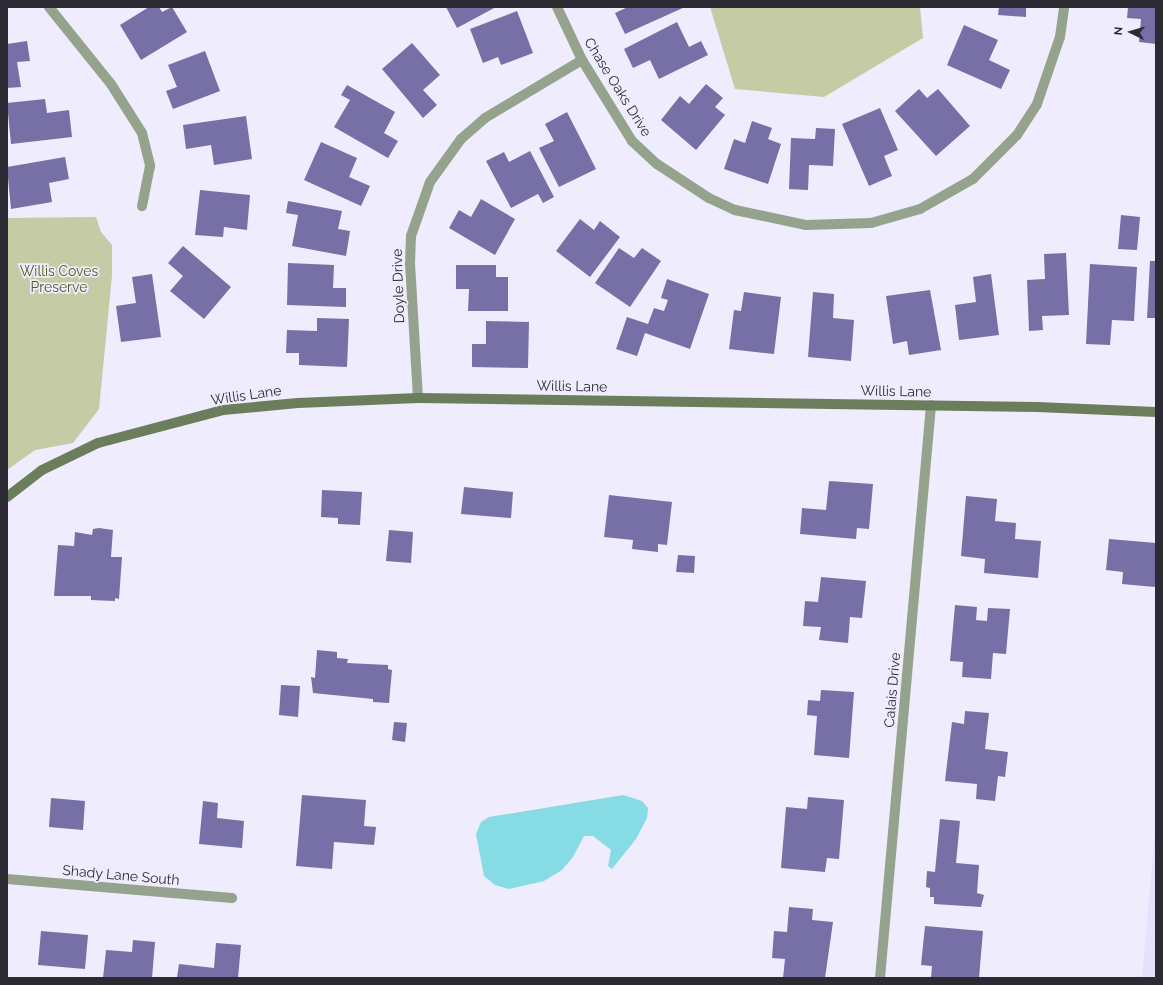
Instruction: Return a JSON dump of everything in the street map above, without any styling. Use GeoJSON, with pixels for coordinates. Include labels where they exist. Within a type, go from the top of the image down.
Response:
{"type":"FeatureCollection","features":[{"type":"Feature","properties":{"kind":"street"},"geometry":{"type":"LineString","coordinates":[[50,7],[111,84],[142,134],[150,166],[142,206]]}},
{"type":"Feature","properties":{"kind":"street","name":"Chase Oaks Drive"},"geometry":{"type":"LineString","coordinates":[[558,7],[582,60],[632,141],[657,164],[709,198],[735,210],[806,225],[871,223],[920,209],[973,179],[1017,135],[1037,104],[1060,37],[1064,7]]}},
{"type":"Feature","properties":{"kind":"street","name":"Doyle Drive"},"geometry":{"type":"LineString","coordinates":[[418,398],[410,257],[411,236],[430,182],[461,139],[485,118],[582,60]]}},
{"type":"Feature","properties":{"kind":"street","name":"Willis Lane"},"geometry":{"type":"LineString","coordinates":[[7,497],[42,470],[98,443],[223,410],[298,403],[418,398],[931,405],[1156,412]]}},
{"type":"Feature","properties":{"kind":"street","name":"Calais Drive"},"geometry":{"type":"LineString","coordinates":[[880,978],[931,405]]}},
{"type":"Feature","properties":{"kind":"street","name":"Shady Lane South"},"geometry":{"type":"LineString","coordinates":[[7,879],[232,898]]}},
{"type":"Feature","properties":{"kind":"shaded area"},"geometry":{"type":"Polygon","coordinates":[[[1156,819],[1156,978],[1142,978],[1156,819]]]}},
{"type":"Feature","properties":{"kind":"green space"},"geometry":{"type":"Polygon","coordinates":[[[710,7],[920,7],[923,38],[824,97],[735,89],[710,7]]]}},
{"type":"Feature","properties":{"kind":"green space","name":"Willis Coves Preserve"},"geometry":{"type":"Polygon","coordinates":[[[96,217],[101,232],[112,245],[112,276],[99,409],[73,443],[35,450],[7,470],[7,218],[96,217]]]}},
{"type":"Feature","properties":{"kind":"water"},"geometry":{"type":"Polygon","coordinates":[[[623,795],[642,801],[648,808],[647,818],[636,839],[612,869],[608,866],[611,850],[593,836],[584,836],[573,857],[562,870],[544,881],[509,889],[495,885],[484,876],[476,834],[481,822],[489,817],[623,795]]]}},
{"type":"Feature","properties":{"kind":"building"},"geometry":{"type":"Polygon","coordinates":[[[149,7],[159,7],[162,12],[172,7],[187,32],[141,60],[120,25],[149,7]]]}},
{"type":"Feature","properties":{"kind":"building"},"geometry":{"type":"Polygon","coordinates":[[[446,7],[496,7],[457,28],[446,7]]]}},
{"type":"Feature","properties":{"kind":"building"},"geometry":{"type":"Polygon","coordinates":[[[628,7],[685,7],[625,34],[615,13],[628,7]]]}},
{"type":"Feature","properties":{"kind":"building"},"geometry":{"type":"Polygon","coordinates":[[[999,7],[1026,7],[1026,17],[998,15],[999,7]]]}},
{"type":"Feature","properties":{"kind":"building"},"geometry":{"type":"Polygon","coordinates":[[[1128,7],[1156,7],[1156,44],[1139,42],[1141,19],[1127,18],[1128,7]]]}},
{"type":"Feature","properties":{"kind":"building"},"geometry":{"type":"Polygon","coordinates":[[[517,11],[533,53],[501,65],[498,57],[483,63],[470,29],[517,11]]]}},
{"type":"Feature","properties":{"kind":"building"},"geometry":{"type":"Polygon","coordinates":[[[677,22],[689,47],[701,41],[708,55],[659,79],[650,60],[633,68],[624,49],[677,22]]]}},
{"type":"Feature","properties":{"kind":"building"},"geometry":{"type":"Polygon","coordinates":[[[964,25],[998,40],[989,60],[1010,70],[1001,89],[947,65],[964,25]]]}},
{"type":"Feature","properties":{"kind":"building"},"geometry":{"type":"Polygon","coordinates":[[[27,41],[30,61],[17,62],[21,87],[7,88],[7,44],[27,41]]]}},
{"type":"Feature","properties":{"kind":"building"},"geometry":{"type":"Polygon","coordinates":[[[412,43],[440,75],[423,90],[437,105],[423,118],[382,69],[412,43]]]}},
{"type":"Feature","properties":{"kind":"building"},"geometry":{"type":"Polygon","coordinates":[[[205,51],[220,91],[173,109],[166,91],[177,87],[168,65],[205,51]]]}},
{"type":"Feature","properties":{"kind":"building"},"geometry":{"type":"Polygon","coordinates":[[[706,84],[723,98],[715,107],[725,115],[696,150],[661,120],[680,96],[689,104],[706,84]]]}},
{"type":"Feature","properties":{"kind":"building"},"geometry":{"type":"Polygon","coordinates":[[[347,85],[395,112],[384,133],[398,141],[388,158],[334,127],[350,100],[341,95],[347,85]]]}},
{"type":"Feature","properties":{"kind":"building"},"geometry":{"type":"Polygon","coordinates":[[[919,89],[927,98],[938,89],[970,126],[936,156],[895,111],[919,89]]]}},
{"type":"Feature","properties":{"kind":"building"},"geometry":{"type":"Polygon","coordinates":[[[45,99],[47,113],[69,110],[72,137],[11,144],[7,103],[45,99]]]}},
{"type":"Feature","properties":{"kind":"building"},"geometry":{"type":"Polygon","coordinates":[[[880,108],[898,150],[884,156],[892,176],[869,186],[842,124],[880,108]]]}},
{"type":"Feature","properties":{"kind":"building"},"geometry":{"type":"Polygon","coordinates":[[[567,112],[596,169],[559,187],[539,148],[554,141],[545,124],[567,112]]]}},
{"type":"Feature","properties":{"kind":"building"},"geometry":{"type":"Polygon","coordinates":[[[246,116],[252,159],[214,165],[211,145],[186,149],[183,125],[246,116]]]}},
{"type":"Feature","properties":{"kind":"building"},"geometry":{"type":"Polygon","coordinates":[[[752,121],[772,128],[768,139],[781,144],[768,184],[724,169],[734,139],[745,143],[752,121]]]}},
{"type":"Feature","properties":{"kind":"building"},"geometry":{"type":"Polygon","coordinates":[[[816,128],[835,129],[833,166],[809,165],[808,190],[789,189],[791,138],[815,139],[816,128]]]}},
{"type":"Feature","properties":{"kind":"building"},"geometry":{"type":"Polygon","coordinates":[[[321,142],[357,158],[349,177],[370,186],[361,206],[304,180],[321,142]]]}},
{"type":"Feature","properties":{"kind":"building"},"geometry":{"type":"Polygon","coordinates":[[[530,151],[554,197],[543,203],[538,194],[511,208],[486,161],[504,152],[509,162],[530,151]]]}},
{"type":"Feature","properties":{"kind":"building"},"geometry":{"type":"Polygon","coordinates":[[[65,157],[69,179],[49,183],[52,202],[11,209],[7,167],[65,157]]]}},
{"type":"Feature","properties":{"kind":"building"},"geometry":{"type":"Polygon","coordinates":[[[200,190],[250,195],[247,230],[224,227],[223,237],[195,235],[200,190]]]}},
{"type":"Feature","properties":{"kind":"building"},"geometry":{"type":"Polygon","coordinates":[[[481,199],[515,219],[495,255],[449,228],[459,210],[471,217],[481,199]]]}},
{"type":"Feature","properties":{"kind":"building"},"geometry":{"type":"Polygon","coordinates":[[[288,201],[342,211],[338,229],[350,231],[346,256],[292,246],[298,215],[286,213],[288,201]]]}},
{"type":"Feature","properties":{"kind":"building"},"geometry":{"type":"Polygon","coordinates":[[[1121,215],[1140,217],[1137,250],[1118,249],[1121,215]]]}},
{"type":"Feature","properties":{"kind":"building"},"geometry":{"type":"Polygon","coordinates":[[[580,219],[594,230],[600,221],[620,237],[590,277],[556,251],[580,219]]]}},
{"type":"Feature","properties":{"kind":"building"},"geometry":{"type":"Polygon","coordinates":[[[183,246],[231,287],[204,319],[170,291],[183,276],[168,263],[183,246]]]}},
{"type":"Feature","properties":{"kind":"building"},"geometry":{"type":"Polygon","coordinates":[[[619,248],[634,258],[642,248],[661,261],[630,307],[595,283],[619,248]]]}},
{"type":"Feature","properties":{"kind":"building"},"geometry":{"type":"Polygon","coordinates":[[[1066,253],[1069,315],[1042,316],[1043,330],[1029,331],[1027,280],[1045,279],[1044,254],[1066,253]]]}},
{"type":"Feature","properties":{"kind":"building"},"geometry":{"type":"Polygon","coordinates":[[[1150,261],[1156,261],[1156,318],[1147,318],[1150,261]]]}},
{"type":"Feature","properties":{"kind":"building"},"geometry":{"type":"Polygon","coordinates":[[[288,263],[334,265],[333,288],[346,288],[346,307],[287,305],[288,263]]]}},
{"type":"Feature","properties":{"kind":"building"},"geometry":{"type":"Polygon","coordinates":[[[1090,264],[1137,267],[1134,321],[1112,320],[1110,345],[1086,344],[1090,264]]]}},
{"type":"Feature","properties":{"kind":"building"},"geometry":{"type":"Polygon","coordinates":[[[456,265],[496,265],[496,277],[508,277],[508,311],[468,311],[469,289],[456,289],[456,265]]]}},
{"type":"Feature","properties":{"kind":"building"},"geometry":{"type":"Polygon","coordinates":[[[152,274],[161,337],[121,342],[116,306],[136,303],[132,277],[152,274]]]}},
{"type":"Feature","properties":{"kind":"building"},"geometry":{"type":"Polygon","coordinates":[[[991,274],[999,335],[959,340],[955,305],[976,302],[973,277],[991,274]]]}},
{"type":"Feature","properties":{"kind":"building"},"geometry":{"type":"Polygon","coordinates":[[[667,279],[709,294],[690,349],[645,333],[637,356],[616,349],[627,317],[648,324],[654,308],[664,311],[668,300],[661,298],[667,279]]]}},
{"type":"Feature","properties":{"kind":"building"},"geometry":{"type":"Polygon","coordinates":[[[930,290],[941,350],[909,355],[907,341],[893,344],[886,296],[930,290]]]}},
{"type":"Feature","properties":{"kind":"building"},"geometry":{"type":"Polygon","coordinates":[[[744,292],[781,297],[774,354],[729,349],[734,310],[741,311],[744,292]]]}},
{"type":"Feature","properties":{"kind":"building"},"geometry":{"type":"Polygon","coordinates":[[[813,292],[834,294],[833,318],[854,320],[851,361],[808,357],[813,292]]]}},
{"type":"Feature","properties":{"kind":"building"},"geometry":{"type":"Polygon","coordinates":[[[317,318],[349,319],[347,367],[299,365],[299,353],[286,353],[287,330],[317,331],[317,318]]]}},
{"type":"Feature","properties":{"kind":"building"},"geometry":{"type":"Polygon","coordinates":[[[486,321],[529,322],[528,368],[472,367],[472,344],[486,344],[486,321]]]}},
{"type":"Feature","properties":{"kind":"building"},"geometry":{"type":"Polygon","coordinates":[[[829,481],[873,484],[869,529],[857,528],[856,539],[800,534],[802,508],[826,510],[829,481]]]}},
{"type":"Feature","properties":{"kind":"building"},"geometry":{"type":"Polygon","coordinates":[[[464,487],[513,492],[511,518],[461,514],[464,487]]]}},
{"type":"Feature","properties":{"kind":"building"},"geometry":{"type":"Polygon","coordinates":[[[322,490],[362,492],[360,525],[338,524],[338,518],[321,517],[322,490]]]}},
{"type":"Feature","properties":{"kind":"building"},"geometry":{"type":"Polygon","coordinates":[[[609,495],[672,502],[667,545],[658,544],[658,552],[632,549],[633,540],[604,537],[609,495]]]}},
{"type":"Feature","properties":{"kind":"building"},"geometry":{"type":"Polygon","coordinates":[[[966,496],[997,499],[995,521],[1016,523],[1015,539],[1041,541],[1038,578],[984,573],[985,559],[961,556],[966,496]]]}},
{"type":"Feature","properties":{"kind":"building"},"geometry":{"type":"Polygon","coordinates":[[[99,528],[113,530],[111,557],[122,557],[119,599],[115,598],[115,601],[91,600],[91,596],[54,596],[58,545],[74,546],[75,532],[92,535],[93,529],[99,528]]]}},
{"type":"Feature","properties":{"kind":"building"},"geometry":{"type":"Polygon","coordinates":[[[389,530],[413,532],[411,563],[386,561],[389,530]]]}},
{"type":"Feature","properties":{"kind":"building"},"geometry":{"type":"Polygon","coordinates":[[[1109,539],[1156,543],[1155,587],[1122,584],[1123,572],[1106,570],[1109,539]]]}},
{"type":"Feature","properties":{"kind":"building"},"geometry":{"type":"Polygon","coordinates":[[[678,555],[695,556],[694,573],[676,572],[678,555]]]}},
{"type":"Feature","properties":{"kind":"building"},"geometry":{"type":"Polygon","coordinates":[[[821,577],[866,581],[862,618],[850,617],[848,643],[819,640],[821,627],[803,626],[805,601],[818,602],[821,577]]]}},
{"type":"Feature","properties":{"kind":"building"},"geometry":{"type":"Polygon","coordinates":[[[955,605],[977,607],[976,620],[987,621],[988,608],[1010,609],[1006,654],[993,653],[991,679],[962,677],[963,662],[950,661],[955,605]]]}},
{"type":"Feature","properties":{"kind":"building"},"geometry":{"type":"Polygon","coordinates":[[[317,650],[337,652],[337,658],[348,659],[347,663],[388,665],[388,669],[392,670],[389,703],[373,702],[373,699],[313,693],[311,677],[315,678],[317,650]]]}},
{"type":"Feature","properties":{"kind":"building"},"geometry":{"type":"Polygon","coordinates":[[[281,685],[300,686],[298,717],[279,715],[281,685]]]}},
{"type":"Feature","properties":{"kind":"building"},"geometry":{"type":"Polygon","coordinates":[[[821,690],[854,692],[849,758],[814,755],[817,716],[807,715],[808,700],[820,701],[821,690]]]}},
{"type":"Feature","properties":{"kind":"building"},"geometry":{"type":"Polygon","coordinates":[[[965,711],[989,713],[985,749],[1008,752],[1005,777],[998,776],[995,801],[976,799],[977,784],[945,781],[952,722],[964,724],[965,711]]]}},
{"type":"Feature","properties":{"kind":"building"},"geometry":{"type":"Polygon","coordinates":[[[394,722],[407,723],[405,742],[392,740],[394,722]]]}},
{"type":"Feature","properties":{"kind":"building"},"geometry":{"type":"Polygon","coordinates":[[[302,795],[366,800],[364,826],[376,827],[374,845],[334,842],[332,869],[296,866],[302,795]]]}},
{"type":"Feature","properties":{"kind":"building"},"geometry":{"type":"Polygon","coordinates":[[[808,797],[844,800],[839,859],[827,858],[825,872],[781,868],[786,807],[807,809],[808,797]]]}},
{"type":"Feature","properties":{"kind":"building"},"geometry":{"type":"Polygon","coordinates":[[[51,798],[85,801],[83,830],[49,827],[51,798]]]}},
{"type":"Feature","properties":{"kind":"building"},"geometry":{"type":"Polygon","coordinates":[[[203,801],[218,803],[217,818],[244,821],[242,848],[199,844],[203,801]]]}},
{"type":"Feature","properties":{"kind":"building"},"geometry":{"type":"Polygon","coordinates":[[[940,819],[960,821],[956,863],[979,865],[977,893],[984,895],[981,907],[934,904],[934,897],[930,897],[930,888],[926,887],[927,871],[935,872],[940,819]]]}},
{"type":"Feature","properties":{"kind":"building"},"geometry":{"type":"Polygon","coordinates":[[[789,907],[813,909],[812,920],[833,922],[825,978],[783,978],[785,959],[772,958],[774,931],[787,932],[789,907]]]}},
{"type":"Feature","properties":{"kind":"building"},"geometry":{"type":"Polygon","coordinates":[[[925,926],[983,931],[979,978],[931,978],[932,966],[921,965],[925,926]]]}},
{"type":"Feature","properties":{"kind":"building"},"geometry":{"type":"Polygon","coordinates":[[[41,931],[88,935],[85,969],[38,965],[41,931]]]}},
{"type":"Feature","properties":{"kind":"building"},"geometry":{"type":"Polygon","coordinates":[[[133,940],[155,942],[152,978],[103,978],[106,950],[132,952],[133,940]]]}},
{"type":"Feature","properties":{"kind":"building"},"geometry":{"type":"Polygon","coordinates":[[[216,943],[241,945],[238,978],[177,978],[179,964],[214,968],[216,943]]]}}]}
